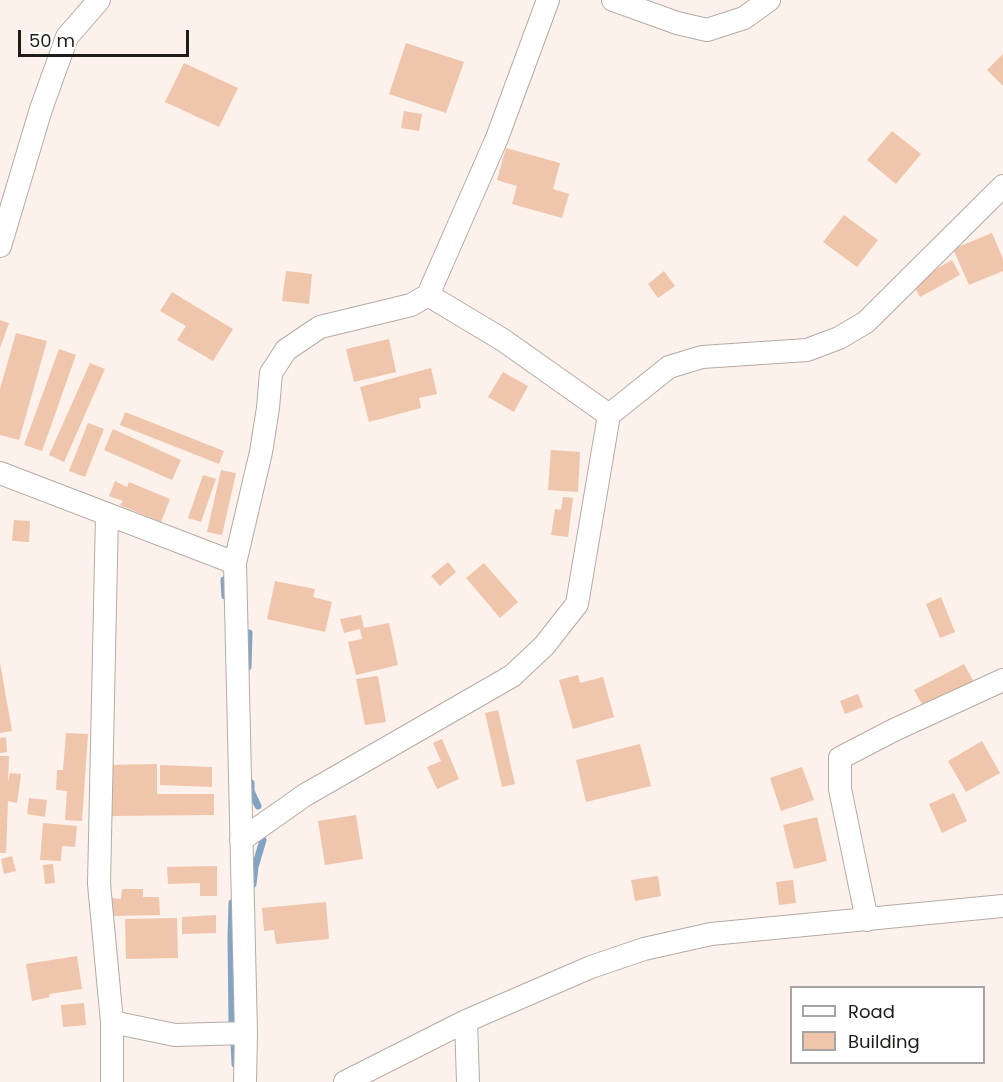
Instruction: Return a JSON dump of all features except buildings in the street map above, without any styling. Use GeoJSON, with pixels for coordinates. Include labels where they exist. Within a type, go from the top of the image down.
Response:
{"type":"FeatureCollection","features":[{"type":"Feature","properties":{"kind":"street"},"geometry":{"type":"LineString","coordinates":[[0,246],[41,109],[68,37],[99,0]]}},
{"type":"Feature","properties":{"kind":"street"},"geometry":{"type":"LineString","coordinates":[[245,1082],[246,1034],[236,563],[261,452],[271,373],[286,350],[320,327],[411,305],[428,294],[497,138],[548,0]]}},
{"type":"Feature","properties":{"kind":"street"},"geometry":{"type":"LineString","coordinates":[[613,0],[677,23],[707,30],[744,18],[769,0]]}},
{"type":"Feature","properties":{"kind":"street"},"geometry":{"type":"LineString","coordinates":[[241,840],[305,795],[512,676],[544,646],[577,604],[609,415],[669,367],[702,357],[807,350],[839,338],[866,322],[1003,186]]}},
{"type":"Feature","properties":{"kind":"street"},"geometry":{"type":"LineString","coordinates":[[428,294],[503,340],[609,415]]}},
{"type":"Feature","properties":{"kind":"street"},"geometry":{"type":"LineString","coordinates":[[0,473],[236,563]]}},
{"type":"Feature","properties":{"kind":"street"},"geometry":{"type":"LineString","coordinates":[[106,514],[99,884],[112,1022],[112,1082]]}},
{"type":"Feature","properties":{"kind":"street"},"geometry":{"type":"LineString","coordinates":[[867,920],[840,789],[840,758],[894,729],[1003,680]]}},
{"type":"Feature","properties":{"kind":"street"},"geometry":{"type":"LineString","coordinates":[[345,1082],[466,1021],[591,967],[644,949],[711,934],[1003,906]]}},
{"type":"Feature","properties":{"kind":"street"},"geometry":{"type":"LineString","coordinates":[[466,1021],[468,1082]]}},
{"type":"Feature","properties":{"kind":"street"},"geometry":{"type":"LineString","coordinates":[[112,1022],[175,1035],[246,1034]]}},
{"type":"Feature","properties":{"kind":"waterway"},"geometry":{"type":"LineString","coordinates":[[224,580],[225,596]]}},
{"type":"Feature","properties":{"kind":"waterway"},"geometry":{"type":"LineString","coordinates":[[248,667],[249,633]]}},
{"type":"Feature","properties":{"kind":"waterway"},"geometry":{"type":"LineString","coordinates":[[251,783],[251,791],[258,806]]}},
{"type":"Feature","properties":{"kind":"waterway"},"geometry":{"type":"LineString","coordinates":[[253,884],[255,867],[263,840]]}},
{"type":"Feature","properties":{"kind":"waterway"},"geometry":{"type":"LineString","coordinates":[[232,903],[232,1021]]}},
{"type":"Feature","properties":{"kind":"waterway"},"geometry":{"type":"LineString","coordinates":[[234,1042],[235,1064]]}}]}
